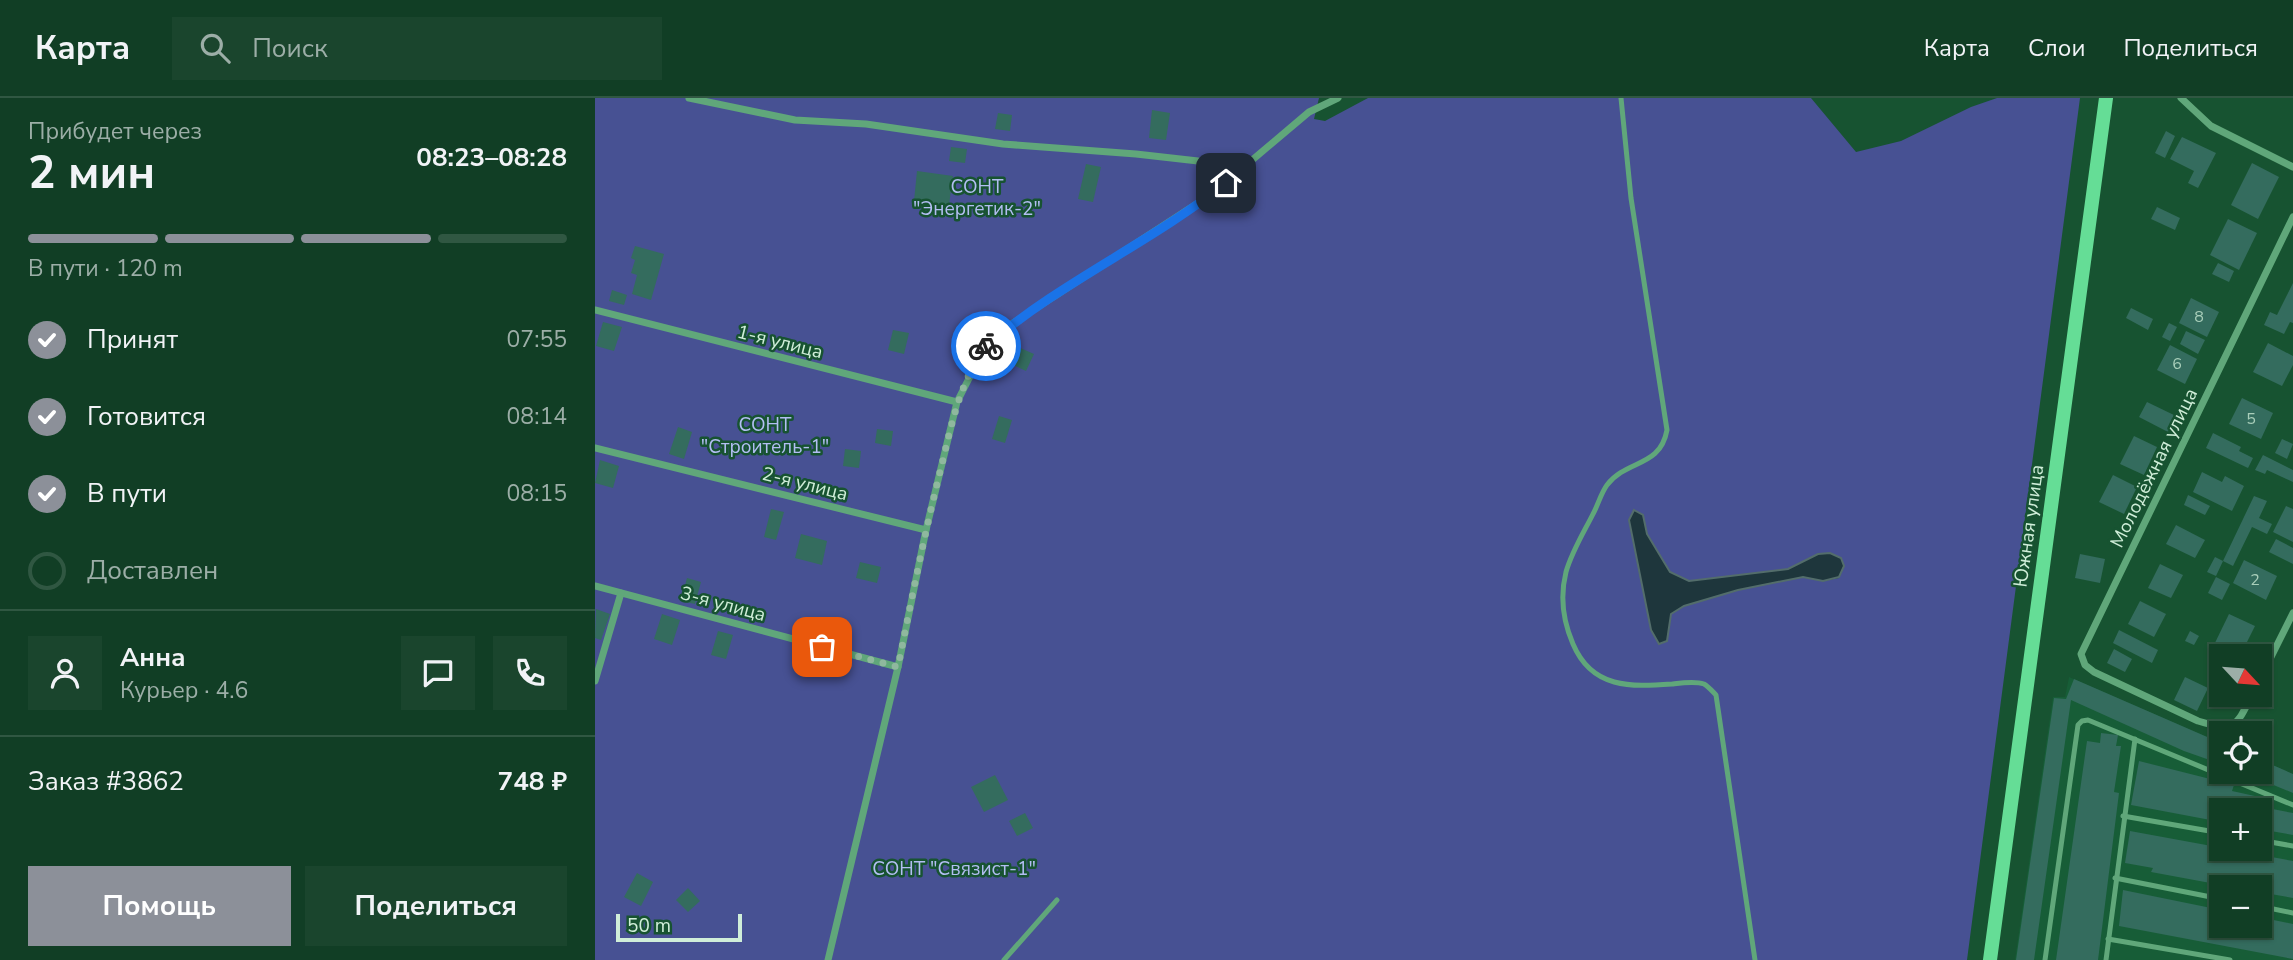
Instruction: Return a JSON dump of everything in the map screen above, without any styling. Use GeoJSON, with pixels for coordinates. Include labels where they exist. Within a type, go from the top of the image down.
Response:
{"type":"FeatureCollection","features":[{"type":"Feature","properties":{"kind":"main road","name":"Южная улица"},"geometry":{"type":"LineString","coordinates":[[1990,960],[2106,98]]}},
{"type":"Feature","properties":{"kind":"street"},"geometry":{"type":"LineString","coordinates":[[689,98],[795,120],[866,124],[1003,144],[1198,161],[1215,170],[1226,183]]}},
{"type":"Feature","properties":{"kind":"street"},"geometry":{"type":"LineString","coordinates":[[828,960],[898,667],[926,530],[957,402],[985,347],[1010,325],[1226,183],[1309,111],[1338,98]]}},
{"type":"Feature","properties":{"kind":"street"},"geometry":{"type":"LineString","coordinates":[[2181,98],[2211,126],[2293,167]]}},
{"type":"Feature","properties":{"kind":"street","name":"Молодёжная улица"},"geometry":{"type":"LineString","coordinates":[[2246,707],[2239,721],[2231,726],[2214,726],[2198,721],[2094,672],[2085,665],[2081,653],[2293,217]]}},
{"type":"Feature","properties":{"kind":"street","name":"1-я улица"},"geometry":{"type":"LineString","coordinates":[[595,310],[957,402]]}},
{"type":"Feature","properties":{"kind":"street","name":"2-я улица"},"geometry":{"type":"LineString","coordinates":[[595,448],[926,530]]}},
{"type":"Feature","properties":{"kind":"street","name":"3-я улица"},"geometry":{"type":"LineString","coordinates":[[595,586],[898,667]]}},
{"type":"Feature","properties":{"kind":"street"},"geometry":{"type":"LineString","coordinates":[[595,681],[621,593]]}},
{"type":"Feature","properties":{"kind":"street"},"geometry":{"type":"LineString","coordinates":[[2272,655],[2293,613]]}},
{"type":"Feature","properties":{"kind":"lane"},"geometry":{"type":"LineString","coordinates":[[1621,98],[1631,198],[1667,430],[1664,444],[1656,455],[1618,475],[1607,485],[1569,562],[1563,584],[1563,610],[1568,634],[1578,657],[1594,673],[1617,685],[1640,687],[1705,684],[1716,695],[1755,960]]}},
{"type":"Feature","properties":{"kind":"lane"},"geometry":{"type":"LineString","coordinates":[[2045,960],[2078,725],[2082,721],[2088,720],[2293,805]]}},
{"type":"Feature","properties":{"kind":"lane"},"geometry":{"type":"LineString","coordinates":[[2106,960],[2135,739]]}},
{"type":"Feature","properties":{"kind":"lane"},"geometry":{"type":"LineString","coordinates":[[2123,816],[2209,831]]}},
{"type":"Feature","properties":{"kind":"lane"},"geometry":{"type":"LineString","coordinates":[[2272,842],[2293,846]]}},
{"type":"Feature","properties":{"kind":"lane"},"geometry":{"type":"LineString","coordinates":[[2115,878],[2209,897]]}},
{"type":"Feature","properties":{"kind":"lane"},"geometry":{"type":"LineString","coordinates":[[1004,960],[1057,900]]}},
{"type":"Feature","properties":{"kind":"lane"},"geometry":{"type":"LineString","coordinates":[[2272,909],[2293,913]]}},
{"type":"Feature","properties":{"kind":"lane"},"geometry":{"type":"LineString","coordinates":[[2108,940],[2230,960]]}},
{"type":"Feature","properties":{"kind":"shaded area"},"geometry":{"type":"Polygon","coordinates":[[[1634,510],[1643,515],[1647,534],[1670,572],[1689,581],[1788,569],[1818,554],[1830,553],[1841,558],[1844,566],[1839,577],[1823,581],[1803,577],[1738,590],[1684,606],[1671,614],[1667,641],[1659,644],[1651,630],[1629,520],[1634,510]]]}},
{"type":"Feature","properties":{"kind":"shaded area"},"geometry":{"type":"Polygon","coordinates":[[[2069,677],[2209,738],[2209,784],[2272,784],[2272,765],[2293,774],[2293,960],[2015,960],[2053,697],[2065,697],[2069,677]]]}},
{"type":"Feature","properties":{"kind":"green space"},"geometry":{"type":"Polygon","coordinates":[[[595,98],[1319,98],[1314,119],[1325,121],[1368,98],[1811,98],[1856,152],[1901,141],[1971,107],[1997,98],[2080,98],[1967,960],[595,960],[595,98]],[[1643,515],[1667,640],[1671,614],[1684,606],[1738,590],[1803,577],[1823,581],[1839,578],[1844,566],[1841,558],[1830,553],[1818,554],[1788,569],[1689,581],[1670,572],[1647,534],[1643,515]]]}},
{"type":"Feature","properties":{"kind":"building"},"geometry":{"type":"Polygon","coordinates":[[[1152,110],[1170,113],[1166,140],[1149,138],[1152,110]]]}},
{"type":"Feature","properties":{"kind":"building"},"geometry":{"type":"Polygon","coordinates":[[[998,113],[1012,115],[1010,131],[995,129],[998,113]]]}},
{"type":"Feature","properties":{"kind":"building"},"geometry":{"type":"Polygon","coordinates":[[[2166,131],[2175,136],[2165,158],[2155,153],[2166,131]]]}},
{"type":"Feature","properties":{"kind":"building"},"geometry":{"type":"Polygon","coordinates":[[[2182,137],[2216,153],[2198,188],[2188,183],[2194,171],[2170,159],[2182,137]]]}},
{"type":"Feature","properties":{"kind":"building"},"geometry":{"type":"Polygon","coordinates":[[[951,147],[967,149],[965,163],[949,161],[951,147]]]}},
{"type":"Feature","properties":{"kind":"building"},"geometry":{"type":"Polygon","coordinates":[[[2252,163],[2279,177],[2258,219],[2231,205],[2252,163]]]}},
{"type":"Feature","properties":{"kind":"building"},"geometry":{"type":"Polygon","coordinates":[[[1086,164],[1101,167],[1093,202],[1078,199],[1086,164]]]}},
{"type":"Feature","properties":{"kind":"building"},"geometry":{"type":"Polygon","coordinates":[[[917,171],[953,176],[949,205],[914,201],[917,171]]]}},
{"type":"Feature","properties":{"kind":"building"},"geometry":{"type":"Polygon","coordinates":[[[2157,207],[2180,218],[2175,230],[2151,219],[2157,207]]]}},
{"type":"Feature","properties":{"kind":"building"},"geometry":{"type":"Polygon","coordinates":[[[2228,219],[2257,233],[2239,270],[2210,255],[2228,219]]]}},
{"type":"Feature","properties":{"kind":"building"},"geometry":{"type":"Polygon","coordinates":[[[635,246],[664,254],[651,300],[632,294],[637,275],[631,273],[635,260],[631,258],[635,246]]]}},
{"type":"Feature","properties":{"kind":"building"},"geometry":{"type":"Polygon","coordinates":[[[2218,263],[2234,271],[2229,282],[2212,274],[2218,263]]]}},
{"type":"Feature","properties":{"kind":"building"},"geometry":{"type":"Polygon","coordinates":[[[2293,283],[2293,323],[2290,322],[2284,334],[2264,325],[2270,312],[2277,315],[2293,283]]]}},
{"type":"Feature","properties":{"kind":"building"},"geometry":{"type":"Polygon","coordinates":[[[612,290],[627,295],[624,305],[609,301],[612,290]]]}},
{"type":"Feature","properties":{"kind":"building"},"geometry":{"type":"Polygon","coordinates":[[[2191,298],[2219,312],[2207,337],[2179,323],[2191,298]]]}},
{"type":"Feature","properties":{"kind":"building"},"geometry":{"type":"Polygon","coordinates":[[[2131,308],[2153,319],[2148,330],[2126,318],[2131,308]]]}},
{"type":"Feature","properties":{"kind":"building"},"geometry":{"type":"Polygon","coordinates":[[[603,322],[622,327],[614,351],[596,346],[603,322]]]}},
{"type":"Feature","properties":{"kind":"building"},"geometry":{"type":"Polygon","coordinates":[[[2169,323],[2177,327],[2170,341],[2162,337],[2169,323]]]}},
{"type":"Feature","properties":{"kind":"building"},"geometry":{"type":"Polygon","coordinates":[[[893,330],[909,333],[904,354],[888,350],[893,330]]]}},
{"type":"Feature","properties":{"kind":"building"},"geometry":{"type":"Polygon","coordinates":[[[2186,331],[2205,340],[2198,354],[2180,344],[2186,331]]]}},
{"type":"Feature","properties":{"kind":"building"},"geometry":{"type":"Polygon","coordinates":[[[2268,343],[2293,356],[2293,365],[2282,386],[2253,372],[2268,343]]]}},
{"type":"Feature","properties":{"kind":"building"},"geometry":{"type":"Polygon","coordinates":[[[2170,345],[2197,359],[2185,384],[2157,370],[2170,345]]]}},
{"type":"Feature","properties":{"kind":"building"},"geometry":{"type":"Polygon","coordinates":[[[1018,347],[1034,354],[1026,371],[1011,364],[1018,347]]]}},
{"type":"Feature","properties":{"kind":"building"},"geometry":{"type":"Polygon","coordinates":[[[2242,398],[2273,413],[2261,439],[2229,424],[2242,398]]]}},
{"type":"Feature","properties":{"kind":"building"},"geometry":{"type":"Polygon","coordinates":[[[2147,402],[2176,416],[2168,432],[2139,417],[2147,402]]]}},
{"type":"Feature","properties":{"kind":"building"},"geometry":{"type":"Polygon","coordinates":[[[999,416],[1012,420],[1005,443],[992,439],[999,416]]]}},
{"type":"Feature","properties":{"kind":"building"},"geometry":{"type":"Polygon","coordinates":[[[678,427],[692,432],[684,459],[669,454],[678,427]]]}},
{"type":"Feature","properties":{"kind":"building"},"geometry":{"type":"Polygon","coordinates":[[[877,429],[893,431],[891,446],[875,443],[877,429]]]}},
{"type":"Feature","properties":{"kind":"building"},"geometry":{"type":"Polygon","coordinates":[[[2213,433],[2241,447],[2239,451],[2253,458],[2248,468],[2206,448],[2213,433]]]}},
{"type":"Feature","properties":{"kind":"building"},"geometry":{"type":"Polygon","coordinates":[[[2134,436],[2157,447],[2144,475],[2120,464],[2134,436]]]}},
{"type":"Feature","properties":{"kind":"building"},"geometry":{"type":"Polygon","coordinates":[[[2282,439],[2293,444],[2287,459],[2275,453],[2282,439]]]}},
{"type":"Feature","properties":{"kind":"building"},"geometry":{"type":"Polygon","coordinates":[[[845,449],[861,451],[859,468],[843,466],[845,449]]]}},
{"type":"Feature","properties":{"kind":"building"},"geometry":{"type":"Polygon","coordinates":[[[2263,455],[2293,470],[2293,482],[2267,470],[2265,474],[2255,470],[2263,455]]]}},
{"type":"Feature","properties":{"kind":"building"},"geometry":{"type":"Polygon","coordinates":[[[600,460],[619,466],[613,488],[595,483],[600,460]]]}},
{"type":"Feature","properties":{"kind":"building"},"geometry":{"type":"Polygon","coordinates":[[[2202,472],[2222,482],[2225,476],[2244,486],[2232,511],[2193,492],[2202,472]]]}},
{"type":"Feature","properties":{"kind":"building"},"geometry":{"type":"Polygon","coordinates":[[[2113,475],[2137,487],[2124,514],[2099,502],[2113,475]]]}},
{"type":"Feature","properties":{"kind":"building"},"geometry":{"type":"Polygon","coordinates":[[[2188,495],[2210,506],[2205,515],[2184,505],[2188,495]]]}},
{"type":"Feature","properties":{"kind":"building"},"geometry":{"type":"Polygon","coordinates":[[[2254,496],[2267,501],[2259,518],[2272,524],[2267,534],[2252,527],[2233,566],[2223,561],[2254,496]]]}},
{"type":"Feature","properties":{"kind":"building"},"geometry":{"type":"Polygon","coordinates":[[[2286,506],[2293,509],[2293,542],[2273,532],[2286,506]]]}},
{"type":"Feature","properties":{"kind":"building"},"geometry":{"type":"Polygon","coordinates":[[[771,509],[784,512],[776,540],[764,537],[771,509]]]}},
{"type":"Feature","properties":{"kind":"building"},"geometry":{"type":"Polygon","coordinates":[[[2176,525],[2205,540],[2195,558],[2166,544],[2176,525]]]}},
{"type":"Feature","properties":{"kind":"building"},"geometry":{"type":"Polygon","coordinates":[[[801,534],[827,541],[822,565],[795,558],[801,534]]]}},
{"type":"Feature","properties":{"kind":"building"},"geometry":{"type":"Polygon","coordinates":[[[2276,539],[2293,548],[2293,564],[2269,552],[2276,539]]]}},
{"type":"Feature","properties":{"kind":"building"},"geometry":{"type":"Polygon","coordinates":[[[2080,554],[2105,559],[2100,583],[2075,578],[2080,554]]]}},
{"type":"Feature","properties":{"kind":"building"},"geometry":{"type":"Polygon","coordinates":[[[2215,557],[2223,561],[2216,576],[2207,572],[2215,557]]]}},
{"type":"Feature","properties":{"kind":"building"},"geometry":{"type":"Polygon","coordinates":[[[2244,560],[2277,576],[2266,600],[2233,583],[2244,560]]]}},
{"type":"Feature","properties":{"kind":"building"},"geometry":{"type":"Polygon","coordinates":[[[860,562],[881,567],[877,583],[856,578],[860,562]]]}},
{"type":"Feature","properties":{"kind":"building"},"geometry":{"type":"Polygon","coordinates":[[[2160,564],[2183,575],[2171,598],[2148,588],[2160,564]]]}},
{"type":"Feature","properties":{"kind":"building"},"geometry":{"type":"Polygon","coordinates":[[[2216,577],[2230,584],[2222,600],[2208,593],[2216,577]]]}},
{"type":"Feature","properties":{"kind":"building"},"geometry":{"type":"Polygon","coordinates":[[[687,578],[701,582],[695,604],[681,601],[687,578]]]}},
{"type":"Feature","properties":{"kind":"building"},"geometry":{"type":"Polygon","coordinates":[[[2140,601],[2166,614],[2154,637],[2128,624],[2140,601]]]}},
{"type":"Feature","properties":{"kind":"building"},"geometry":{"type":"Polygon","coordinates":[[[596,609],[610,614],[601,640],[595,638],[596,609]]]}},
{"type":"Feature","properties":{"kind":"building"},"geometry":{"type":"Polygon","coordinates":[[[662,614],[680,620],[672,645],[654,639],[662,614]]]}},
{"type":"Feature","properties":{"kind":"building"},"geometry":{"type":"Polygon","coordinates":[[[2229,614],[2255,626],[2246,644],[2214,644],[2229,614]]]}},
{"type":"Feature","properties":{"kind":"building"},"geometry":{"type":"Polygon","coordinates":[[[2119,630],[2158,650],[2152,663],[2113,643],[2119,630]]]}},
{"type":"Feature","properties":{"kind":"building"},"geometry":{"type":"Polygon","coordinates":[[[718,631],[733,635],[726,659],[711,655],[718,631]]]}},
{"type":"Feature","properties":{"kind":"building"},"geometry":{"type":"Polygon","coordinates":[[[2190,631],[2199,636],[2194,645],[2185,641],[2190,631]]]}},
{"type":"Feature","properties":{"kind":"building"},"geometry":{"type":"Polygon","coordinates":[[[2114,649],[2132,659],[2125,672],[2107,663],[2114,649]]]}},
{"type":"Feature","properties":{"kind":"building"},"geometry":{"type":"Polygon","coordinates":[[[2185,677],[2208,688],[2197,711],[2174,700],[2185,677]]]}},
{"type":"Feature","properties":{"kind":"building"},"geometry":{"type":"Polygon","coordinates":[[[2074,679],[2209,738],[2209,760],[2071,700],[2034,960],[2016,960],[2054,698],[2066,699],[2074,679]]]}},
{"type":"Feature","properties":{"kind":"building"},"geometry":{"type":"Polygon","coordinates":[[[2101,733],[2118,735],[2116,746],[2121,746],[2114,792],[2119,793],[2098,960],[2056,960],[2087,741],[2100,743],[2101,733]]]}},
{"type":"Feature","properties":{"kind":"building"},"geometry":{"type":"Polygon","coordinates":[[[2139,761],[2209,779],[2209,784],[2234,785],[2232,791],[2264,798],[2209,798],[2209,820],[2131,805],[2139,761]]]}},
{"type":"Feature","properties":{"kind":"building"},"geometry":{"type":"Polygon","coordinates":[[[2272,765],[2293,774],[2293,793],[2271,784],[2272,765]]]}},
{"type":"Feature","properties":{"kind":"building"},"geometry":{"type":"Polygon","coordinates":[[[995,775],[1008,800],[984,812],[971,787],[995,775]]]}},
{"type":"Feature","properties":{"kind":"building"},"geometry":{"type":"Polygon","coordinates":[[[2272,809],[2293,813],[2293,835],[2272,831],[2272,809]]]}},
{"type":"Feature","properties":{"kind":"building"},"geometry":{"type":"Polygon","coordinates":[[[1025,813],[1033,828],[1017,836],[1009,821],[1025,813]]]}},
{"type":"Feature","properties":{"kind":"building"},"geometry":{"type":"Polygon","coordinates":[[[2130,831],[2209,846],[2209,861],[2272,861],[2272,857],[2293,861],[2293,898],[2272,894],[2272,875],[2209,875],[2209,883],[2151,872],[2153,868],[2125,863],[2130,831]]]}},
{"type":"Feature","properties":{"kind":"building"},"geometry":{"type":"Polygon","coordinates":[[[637,873],[653,882],[641,906],[624,897],[637,873]]]}},
{"type":"Feature","properties":{"kind":"building"},"geometry":{"type":"Polygon","coordinates":[[[688,888],[700,901],[688,912],[676,900],[688,888]]]}},
{"type":"Feature","properties":{"kind":"building"},"geometry":{"type":"Polygon","coordinates":[[[2123,890],[2209,908],[2209,938],[2272,938],[2272,920],[2293,924],[2293,959],[2119,926],[2123,890]]]}},
{"type":"Feature","properties":{"kind":"way so far"},"geometry":{"type":"LineString","coordinates":[[822,647],[898,667],[926,530],[957,402],[986,346]]}},
{"type":"Feature","properties":{"kind":"route"},"geometry":{"type":"LineString","coordinates":[[986,346],[1010,325],[1226,183]]}},
{"type":"Feature","properties":{"kind":"park label","name":"СОНТ \"Энергетик-2\""},"geometry":{"type":"Point","coordinates":[977,198]}},
{"type":"Feature","properties":{"kind":"park label","name":"СОНТ \"Строитель-1\""},"geometry":{"type":"Point","coordinates":[765,436]}},
{"type":"Feature","properties":{"kind":"park label","name":"СОНТ \"Связист-1\""},"geometry":{"type":"Point","coordinates":[954,869]}}]}
